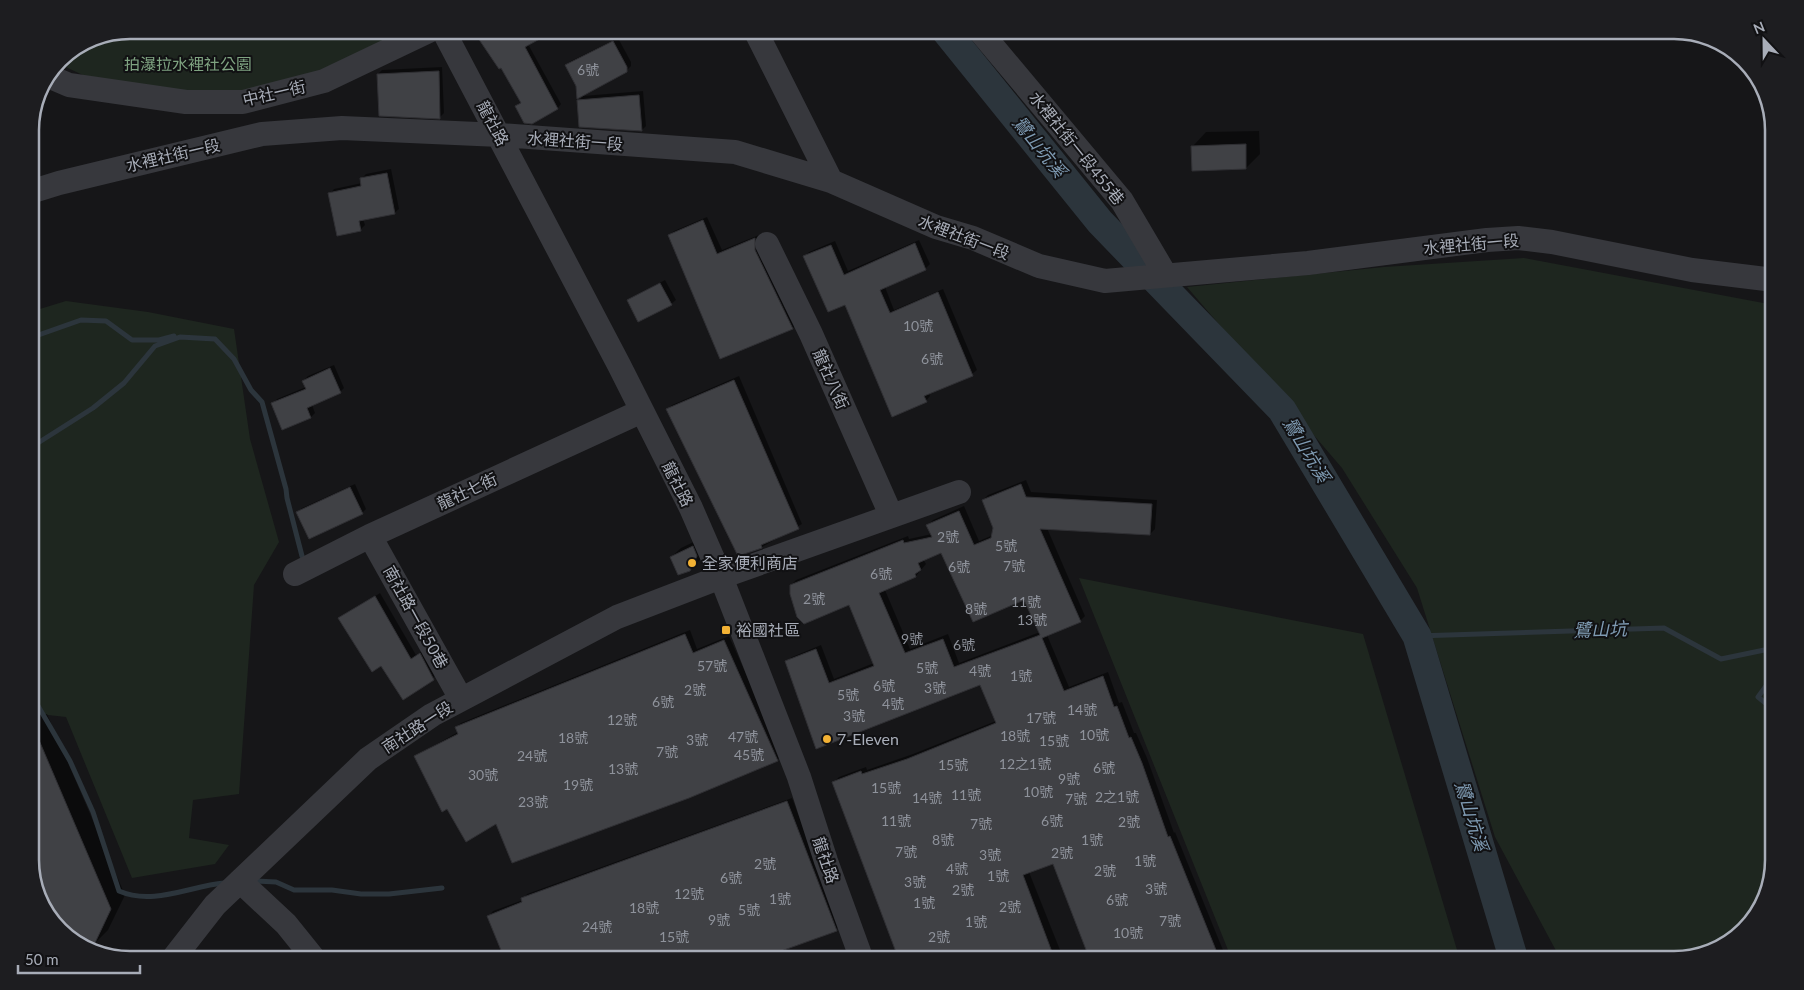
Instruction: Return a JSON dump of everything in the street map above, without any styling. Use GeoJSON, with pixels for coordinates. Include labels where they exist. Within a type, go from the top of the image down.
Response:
{"type":"FeatureCollection","features":[{"type":"Feature","properties":{"kind":"street","name":"中社一街"},"geometry":{"type":"LineString","coordinates":[[54,79],[69,85],[186,102],[243,102],[324,81],[412,39]]}},
{"type":"Feature","properties":{"kind":"street","name":"龍社路"},"geometry":{"type":"LineString","coordinates":[[449,39],[691,508],[721,576],[799,777],[826,861],[859,951]]}},
{"type":"Feature","properties":{"kind":"street"},"geometry":{"type":"LineString","coordinates":[[760,39],[831,180]]}},
{"type":"Feature","properties":{"kind":"street","name":"水裡社街一段455巷"},"geometry":{"type":"LineString","coordinates":[[987,39],[1122,201],[1165,274]]}},
{"type":"Feature","properties":{"kind":"street","name":"水裡社街一段"},"geometry":{"type":"LineString","coordinates":[[39,189],[59,182],[262,134],[342,128],[500,136],[735,152],[831,180],[936,227],[973,238],[1039,266],[1105,281],[1165,274],[1308,263],[1487,240],[1518,238],[1552,242],[1692,270],[1765,279]]}},
{"type":"Feature","properties":{"kind":"street","name":"龍社八街"},"geometry":{"type":"LineString","coordinates":[[767,244],[811,334],[891,516]]}},
{"type":"Feature","properties":{"kind":"street","name":"龍社七街"},"geometry":{"type":"LineString","coordinates":[[294,574],[370,536],[642,411]]}},
{"type":"Feature","properties":{"kind":"street"},"geometry":{"type":"LineString","coordinates":[[721,576],[959,492]]}},
{"type":"Feature","properties":{"kind":"street","name":"南社路一段50巷"},"geometry":{"type":"LineString","coordinates":[[370,536],[461,699]]}},
{"type":"Feature","properties":{"kind":"street","name":"南社路一段"},"geometry":{"type":"LineString","coordinates":[[179,951],[215,905],[368,759],[432,715],[617,617],[721,576]]}},
{"type":"Feature","properties":{"kind":"street"},"geometry":{"type":"LineString","coordinates":[[240,881],[286,924],[308,951]]}},
{"type":"Feature","properties":{"kind":"green space","name":"拍瀑拉水裡社公園"},"geometry":{"type":"Polygon","coordinates":[[[124,39],[394,39],[292,82],[188,99],[85,76],[64,66],[79,54],[95,46],[124,39]]]}},
{"type":"Feature","properties":{"kind":"green space"},"geometry":{"type":"Polygon","coordinates":[[[1524,258],[1765,303],[1765,860],[1762,884],[1750,911],[1734,929],[1714,942],[1680,951],[1556,951],[1495,837],[1417,588],[1342,468],[1187,287],[1384,267],[1524,258]]]}},
{"type":"Feature","properties":{"kind":"green space"},"geometry":{"type":"Polygon","coordinates":[[[66,301],[148,312],[234,329],[250,439],[279,542],[254,585],[239,794],[193,800],[189,838],[229,845],[215,864],[132,878],[66,717],[39,714],[39,309],[66,301]]]}},
{"type":"Feature","properties":{"kind":"green space"},"geometry":{"type":"Polygon","coordinates":[[[1079,578],[1363,634],[1457,951],[1228,951],[1079,578]]]}},
{"type":"Feature","properties":{"kind":"building"},"geometry":{"type":"Polygon","coordinates":[[[479,39],[540,39],[525,47],[558,109],[532,124],[524,123],[515,106],[521,103],[501,68],[499,69],[479,39]]]}},
{"type":"Feature","properties":{"kind":"building"},"geometry":{"type":"Polygon","coordinates":[[[613,41],[627,67],[627,72],[577,99],[576,86],[565,65],[613,41]]]}},
{"type":"Feature","properties":{"kind":"building"},"geometry":{"type":"Polygon","coordinates":[[[439,71],[440,119],[379,116],[377,74],[439,71]]]}},
{"type":"Feature","properties":{"kind":"building"},"geometry":{"type":"Polygon","coordinates":[[[639,95],[642,131],[579,127],[577,100],[639,95]]]}},
{"type":"Feature","properties":{"kind":"building"},"geometry":{"type":"Polygon","coordinates":[[[1246,144],[1246,169],[1192,171],[1191,146],[1246,144]]]}},
{"type":"Feature","properties":{"kind":"building"},"geometry":{"type":"Polygon","coordinates":[[[387,173],[395,214],[359,221],[361,231],[337,236],[328,193],[361,186],[360,178],[387,173]]]}},
{"type":"Feature","properties":{"kind":"building"},"geometry":{"type":"Polygon","coordinates":[[[703,220],[717,254],[755,238],[755,250],[793,329],[720,359],[668,235],[703,220]]]}},
{"type":"Feature","properties":{"kind":"building"},"geometry":{"type":"Polygon","coordinates":[[[915,243],[926,270],[880,290],[890,313],[938,292],[973,376],[924,396],[927,402],[892,417],[845,305],[828,312],[803,256],[831,245],[844,275],[915,243]]]}},
{"type":"Feature","properties":{"kind":"building"},"geometry":{"type":"Polygon","coordinates":[[[660,283],[672,305],[638,322],[627,300],[660,283]]]}},
{"type":"Feature","properties":{"kind":"building"},"geometry":{"type":"Polygon","coordinates":[[[330,368],[341,393],[307,408],[311,418],[282,430],[271,403],[306,389],[302,381],[330,368]]]}},
{"type":"Feature","properties":{"kind":"building"},"geometry":{"type":"Polygon","coordinates":[[[734,380],[799,529],[761,545],[762,548],[738,556],[666,409],[734,380]]]}},
{"type":"Feature","properties":{"kind":"building"},"geometry":{"type":"Polygon","coordinates":[[[1021,484],[1026,497],[1152,504],[1150,535],[1040,529],[1081,622],[1042,638],[1064,691],[1103,676],[1114,707],[1117,706],[1129,738],[1131,737],[1142,763],[1168,837],[1170,836],[1216,951],[1087,951],[1053,864],[1023,875],[1052,951],[896,951],[832,782],[861,771],[862,774],[907,759],[996,723],[980,685],[816,749],[785,661],[816,649],[829,683],[874,666],[849,605],[804,624],[797,617],[790,594],[790,585],[903,540],[904,543],[932,537],[926,525],[959,511],[974,545],[991,538],[993,528],[982,500],[1021,484]],[[941,553],[918,563],[921,570],[915,574],[916,577],[879,593],[905,653],[943,639],[954,667],[1040,635],[1024,600],[973,622],[941,553]]]}},
{"type":"Feature","properties":{"kind":"building"},"geometry":{"type":"Polygon","coordinates":[[[350,487],[363,514],[309,539],[296,512],[350,487]]]}},
{"type":"Feature","properties":{"kind":"building"},"geometry":{"type":"Polygon","coordinates":[[[693,546],[697,556],[690,571],[678,575],[670,557],[693,546]]]}},
{"type":"Feature","properties":{"kind":"building"},"geometry":{"type":"Polygon","coordinates":[[[375,596],[411,659],[420,653],[434,680],[403,700],[381,666],[372,672],[338,618],[375,596]]]}},
{"type":"Feature","properties":{"kind":"building"},"geometry":{"type":"Polygon","coordinates":[[[685,634],[693,653],[724,640],[778,761],[689,798],[512,863],[496,824],[466,842],[447,809],[442,812],[414,756],[458,734],[455,727],[685,634]]]}},
{"type":"Feature","properties":{"kind":"building"},"geometry":{"type":"Polygon","coordinates":[[[39,740],[111,909],[95,944],[70,929],[54,911],[48,900],[39,866],[39,740]]]}},
{"type":"Feature","properties":{"kind":"building"},"geometry":{"type":"Polygon","coordinates":[[[787,801],[837,931],[781,951],[501,951],[487,916],[522,902],[521,898],[787,801]]]}},
{"type":"Feature","properties":{"kind":"waterway","name":"鷺山坑溪"},"geometry":{"type":"LineString","coordinates":[[952,39],[1100,222],[1282,410],[1417,636],[1511,951]]}},
{"type":"Feature","properties":{"kind":"waterway"},"geometry":{"type":"LineString","coordinates":[[39,335],[81,320],[106,321],[132,340],[159,340],[174,336]]}},
{"type":"Feature","properties":{"kind":"waterway"},"geometry":{"type":"LineString","coordinates":[[39,442],[93,408],[124,383],[155,346],[180,337],[215,339],[234,359],[251,390],[262,402],[302,556]]}},
{"type":"Feature","properties":{"kind":"waterway","name":"鷺山坑"},"geometry":{"type":"LineString","coordinates":[[1417,636],[1664,628],[1721,659],[1765,650]]}},
{"type":"Feature","properties":{"kind":"waterway","name":"鷺山坑"},"geometry":{"type":"LineString","coordinates":[[1765,687],[1758,697],[1765,703]]}},
{"type":"Feature","properties":{"kind":"waterway"},"geometry":{"type":"LineString","coordinates":[[39,708],[70,761],[93,812],[119,891],[132,895],[158,896],[224,883]]}},
{"type":"Feature","properties":{"kind":"waterway"},"geometry":{"type":"LineString","coordinates":[[256,881],[276,882],[294,890],[332,890],[361,894],[389,894],[442,888]]}},
{"type":"Feature","properties":{"kind":"place","name":"全家便利商店"},"geometry":{"type":"Point","coordinates":[692,563]}},
{"type":"Feature","properties":{"kind":"place","name":"裕國社區"},"geometry":{"type":"Point","coordinates":[726,630]}},
{"type":"Feature","properties":{"kind":"place","name":"7-Eleven"},"geometry":{"type":"Point","coordinates":[827,739]}}]}
